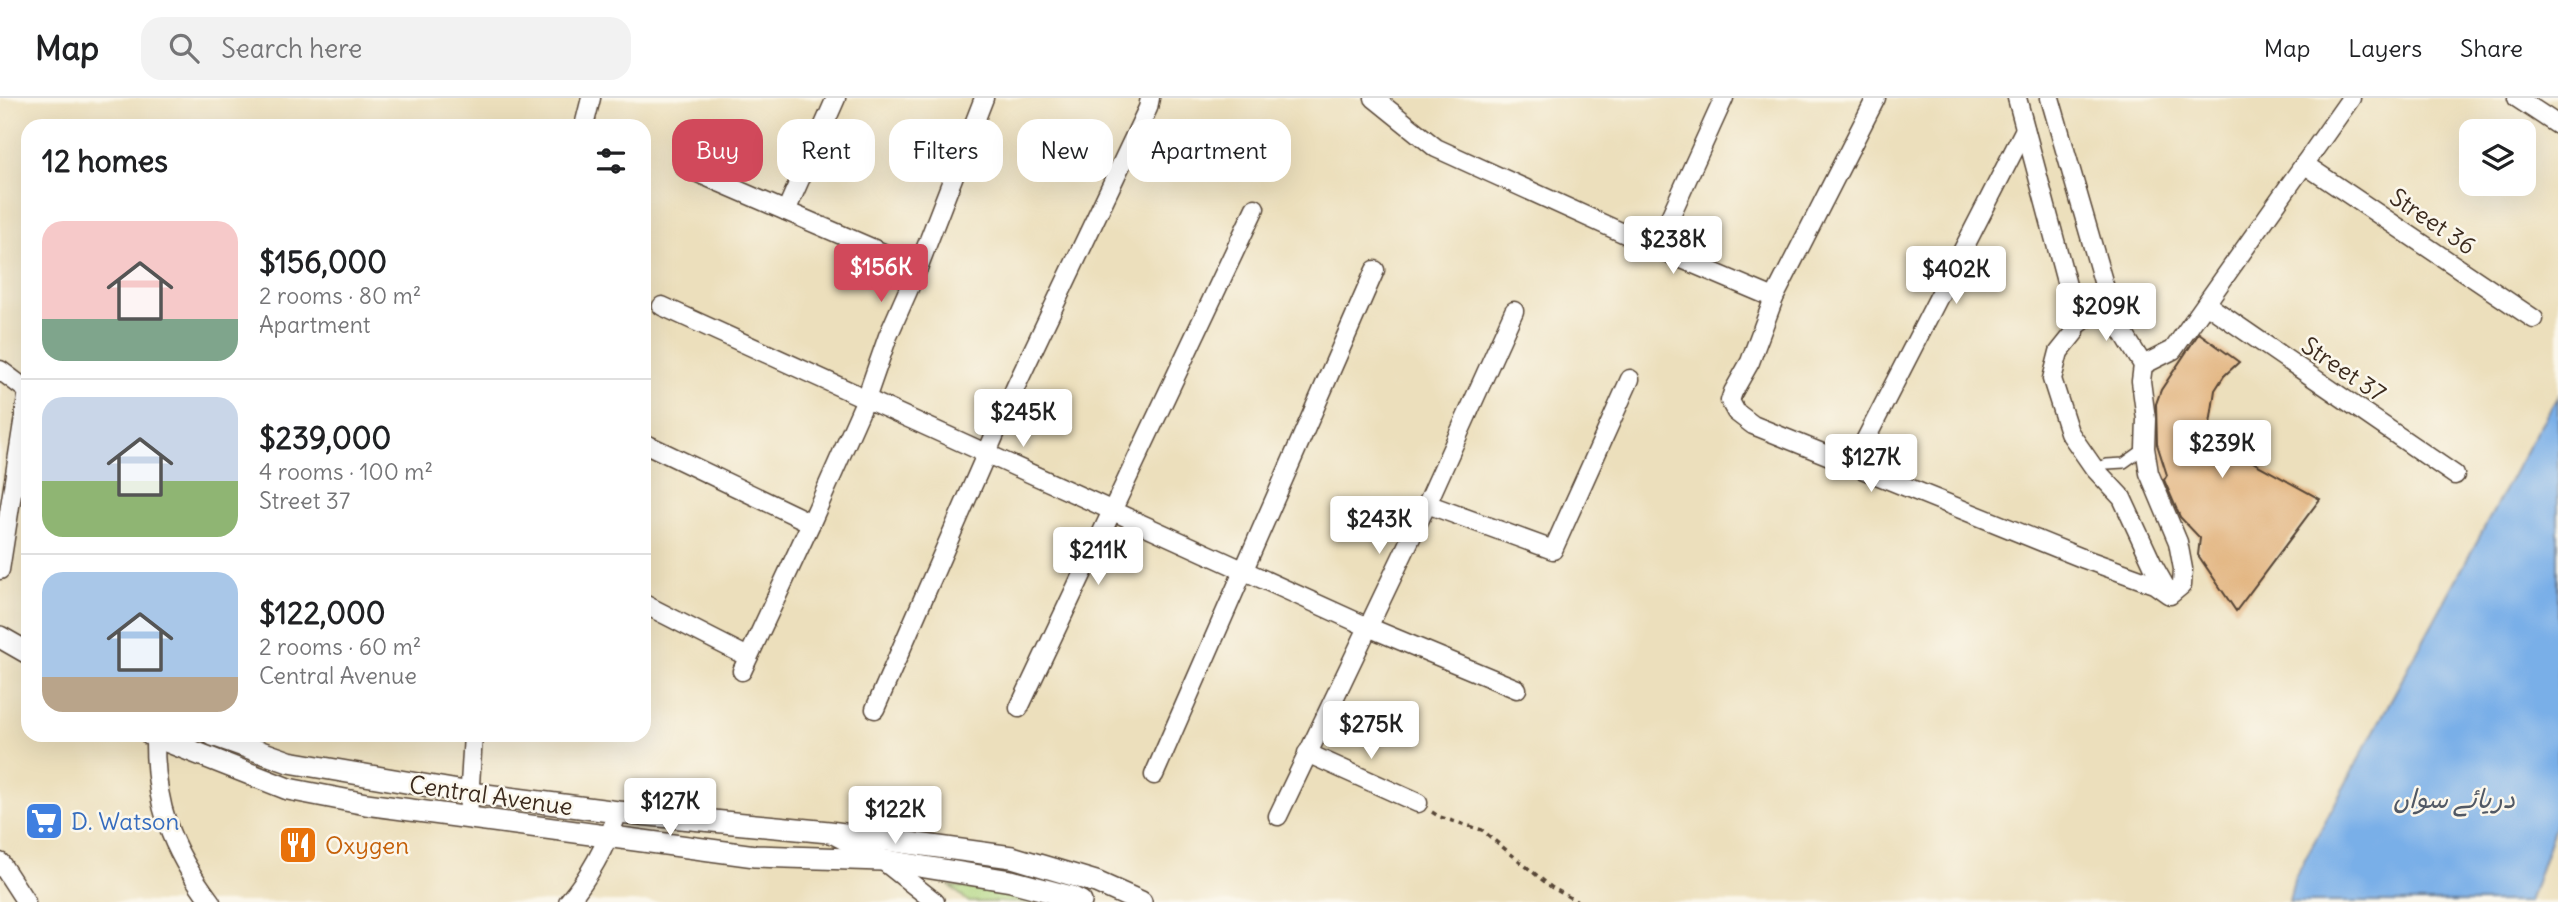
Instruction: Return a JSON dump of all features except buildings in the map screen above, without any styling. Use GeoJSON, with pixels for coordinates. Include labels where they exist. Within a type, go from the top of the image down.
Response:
{"type":"FeatureCollection","features":[{"type":"Feature","properties":{"kind":"street"},"geometry":{"type":"LineString","coordinates":[[586,119],[591,98]]}},
{"type":"Feature","properties":{"kind":"street"},"geometry":{"type":"LineString","coordinates":[[786,211],[836,98]]}},
{"type":"Feature","properties":{"kind":"street"},"geometry":{"type":"LineString","coordinates":[[651,608],[745,664],[866,398],[888,336],[918,268],[984,98]]}},
{"type":"Feature","properties":{"kind":"street"},"geometry":{"type":"LineString","coordinates":[[1374,98],[1436,148],[1656,248],[1774,298]]}},
{"type":"Feature","properties":{"kind":"street"},"geometry":{"type":"LineString","coordinates":[[1876,98],[1774,298],[1750,362],[1733,392],[1730,401],[1736,412],[1753,425],[2082,558],[2154,584],[2170,595]]}},
{"type":"Feature","properties":{"kind":"street"},"geometry":{"type":"LineString","coordinates":[[2017,98],[2073,308],[2075,332],[2059,352],[2052,379],[2069,432],[2094,468],[2122,498],[2170,595]]}},
{"type":"Feature","properties":{"kind":"street"},"geometry":{"type":"LineString","coordinates":[[2050,98],[2113,316],[2143,365],[2141,381],[2149,473],[2178,542],[2183,569],[2182,585],[2170,595]]}},
{"type":"Feature","properties":{"kind":"street"},"geometry":{"type":"LineString","coordinates":[[2143,365],[2173,350],[2351,98]]}},
{"type":"Feature","properties":{"kind":"street"},"geometry":{"type":"LineString","coordinates":[[2518,98],[2558,125]]}},
{"type":"Feature","properties":{"kind":"street"},"geometry":{"type":"LineString","coordinates":[[875,709],[1016,386],[1152,101]]}},
{"type":"Feature","properties":{"kind":"street"},"geometry":{"type":"LineString","coordinates":[[1656,248],[1717,101]]}},
{"type":"Feature","properties":{"kind":"street"},"geometry":{"type":"LineString","coordinates":[[1852,466],[2025,129]]}},
{"type":"Feature","properties":{"kind":"street","name":"Street 36"},"geometry":{"type":"LineString","coordinates":[[2304,164],[2534,319]]}},
{"type":"Feature","properties":{"kind":"street"},"geometry":{"type":"LineString","coordinates":[[719,182],[918,268]]}},
{"type":"Feature","properties":{"kind":"street"},"geometry":{"type":"LineString","coordinates":[[1018,708],[1255,208]]}},
{"type":"Feature","properties":{"kind":"street"},"geometry":{"type":"LineString","coordinates":[[1154,775],[1375,270]]}},
{"type":"Feature","properties":{"kind":"street","name":"Street 37"},"geometry":{"type":"LineString","coordinates":[[2206,304],[2455,475]]}},
{"type":"Feature","properties":{"kind":"street"},"geometry":{"type":"LineString","coordinates":[[662,306],[1368,627],[1517,689]]}},
{"type":"Feature","properties":{"kind":"street"},"geometry":{"type":"LineString","coordinates":[[1278,816],[1427,504],[1514,311]]}},
{"type":"Feature","properties":{"kind":"street"},"geometry":{"type":"LineString","coordinates":[[0,370],[21,386]]}},
{"type":"Feature","properties":{"kind":"street"},"geometry":{"type":"LineString","coordinates":[[1427,504],[1553,550],[1630,379]]}},
{"type":"Feature","properties":{"kind":"street"},"geometry":{"type":"LineString","coordinates":[[0,570],[21,436]]}},
{"type":"Feature","properties":{"kind":"street"},"geometry":{"type":"LineString","coordinates":[[651,446],[811,523]]}},
{"type":"Feature","properties":{"kind":"street"},"geometry":{"type":"LineString","coordinates":[[0,637],[21,649]]}},
{"type":"Feature","properties":{"kind":"street"},"geometry":{"type":"LineString","coordinates":[[0,652],[21,663]]}},
{"type":"Feature","properties":{"kind":"street"},"geometry":{"type":"LineString","coordinates":[[154,742],[157,784],[168,830],[189,873],[211,902]]}},
{"type":"Feature","properties":{"kind":"street","name":"Central Avenue"},"geometry":{"type":"LineString","coordinates":[[169,742],[288,789],[366,804],[755,856],[882,860],[1011,881],[1081,902]]}},
{"type":"Feature","properties":{"kind":"street","name":"Central Avenue"},"geometry":{"type":"LineString","coordinates":[[233,742],[289,762],[470,793],[618,812],[829,832],[1012,857],[1096,882],[1141,902]]}},
{"type":"Feature","properties":{"kind":"street"},"geometry":{"type":"LineString","coordinates":[[468,818],[474,742]]}},
{"type":"Feature","properties":{"kind":"street"},"geometry":{"type":"LineString","coordinates":[[1307,753],[1418,803]]}},
{"type":"Feature","properties":{"kind":"street"},"geometry":{"type":"LineString","coordinates":[[568,902],[587,879],[609,837],[618,812]]}},
{"type":"Feature","properties":{"kind":"street"},"geometry":{"type":"LineString","coordinates":[[829,832],[882,860],[935,902]]}},
{"type":"Feature","properties":{"kind":"street"},"geometry":{"type":"LineString","coordinates":[[0,862],[26,902]]}},
{"type":"Feature","properties":{"kind":"lane"},"geometry":{"type":"LineString","coordinates":[[2075,332],[2096,317],[2113,316]]}},
{"type":"Feature","properties":{"kind":"lane"},"geometry":{"type":"LineString","coordinates":[[2094,468],[2124,463],[2145,448]]}},
{"type":"Feature","properties":{"kind":"path"},"geometry":{"type":"LineString","coordinates":[[1418,803],[1440,817],[1482,830],[1552,887],[1578,902]]}},
{"type":"Feature","properties":{"kind":"green space"},"geometry":{"type":"Polygon","coordinates":[[[950,886],[979,889],[1048,902],[969,902],[950,886]]]}},
{"type":"Feature","properties":{"kind":"water","name":"دریائے سواں"},"geometry":{"type":"Polygon","coordinates":[[[2558,396],[2558,818],[2529,902],[2289,902],[2294,879],[2558,396]]]}},
{"type":"Feature","properties":{"kind":"place","name":"D. Watson"},"geometry":{"type":"Point","coordinates":[44,821]}},
{"type":"Feature","properties":{"kind":"place","name":"Oxygen"},"geometry":{"type":"Point","coordinates":[298,845]}}]}
